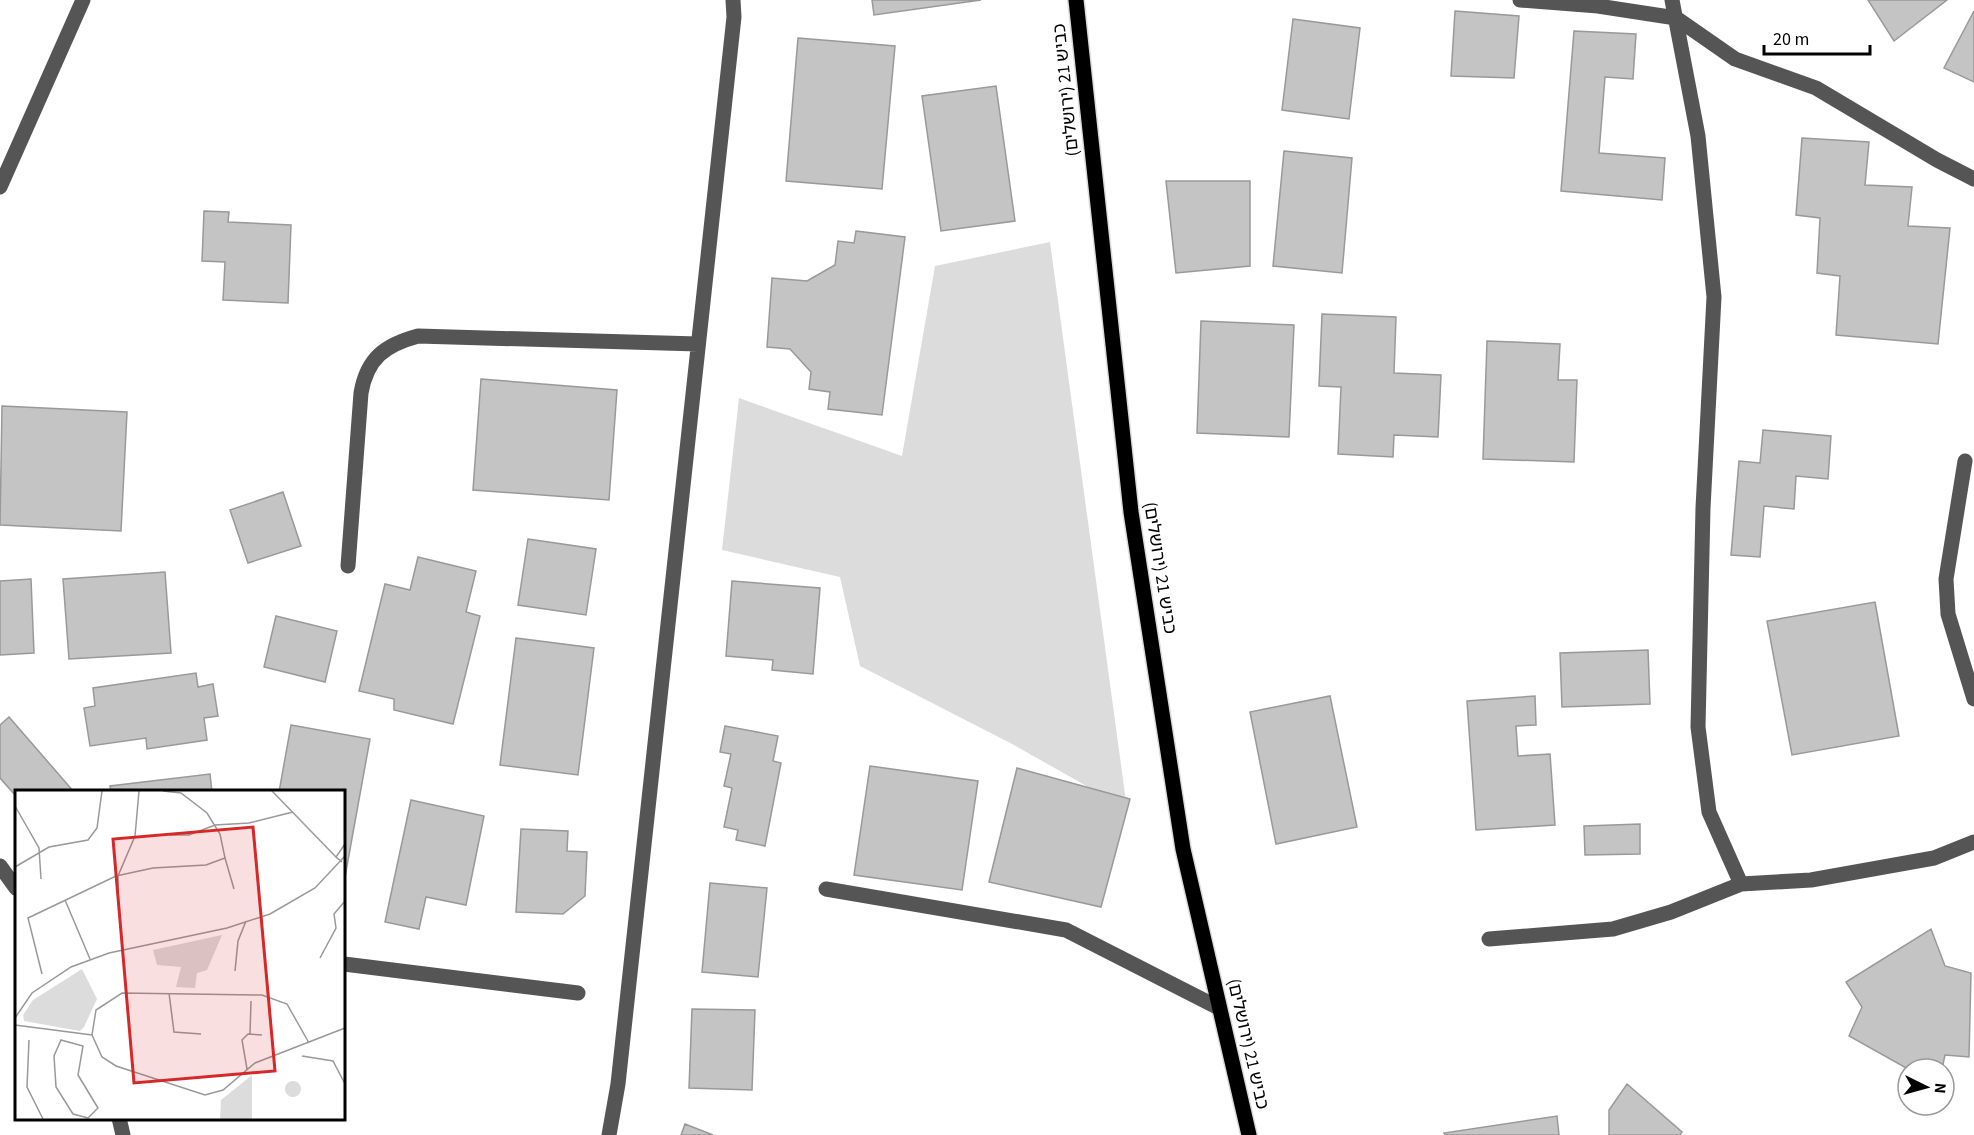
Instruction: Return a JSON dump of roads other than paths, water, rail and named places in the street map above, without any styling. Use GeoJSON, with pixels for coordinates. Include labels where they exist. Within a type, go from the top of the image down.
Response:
{"type":"FeatureCollection","features":[{"type":"Feature","properties":{"kind":"main road","name":"כביש 21 (ירושלים)"},"geometry":{"type":"LineString","coordinates":[[1076,0],[1131,512],[1183,849],[1249,1135]]}},
{"type":"Feature","properties":{"kind":"street"},"geometry":{"type":"LineString","coordinates":[[0,187],[83,0]]}},
{"type":"Feature","properties":{"kind":"street"},"geometry":{"type":"LineString","coordinates":[[609,1135],[618,1084],[734,17],[733,0]]}},
{"type":"Feature","properties":{"kind":"street"},"geometry":{"type":"LineString","coordinates":[[1520,0],[1598,6],[1676,18],[1735,59],[1816,88],[1936,160],[1974,179]]}},
{"type":"Feature","properties":{"kind":"street"},"geometry":{"type":"LineString","coordinates":[[1672,0],[1698,136],[1714,297],[1703,508],[1698,727],[1709,812],[1741,884]]}},
{"type":"Feature","properties":{"kind":"street"},"geometry":{"type":"LineString","coordinates":[[348,566],[363,379],[372,363],[383,351],[398,341],[418,336],[698,344]]}},
{"type":"Feature","properties":{"kind":"street"},"geometry":{"type":"LineString","coordinates":[[1965,461],[1946,579],[1948,614],[1974,699]]}},
{"type":"Feature","properties":{"kind":"street"},"geometry":{"type":"LineString","coordinates":[[1489,939],[1613,929],[1671,912],[1741,884],[1811,880],[1934,858],[1974,842]]}},
{"type":"Feature","properties":{"kind":"street"},"geometry":{"type":"LineString","coordinates":[[0,866],[15,887]]}},
{"type":"Feature","properties":{"kind":"street"},"geometry":{"type":"LineString","coordinates":[[826,889],[1066,930],[1220,1008]]}},
{"type":"Feature","properties":{"kind":"street"},"geometry":{"type":"LineString","coordinates":[[345,964],[578,993]]}},
{"type":"Feature","properties":{"kind":"street"},"geometry":{"type":"LineString","coordinates":[[119,1120],[123,1135]]}}]}
